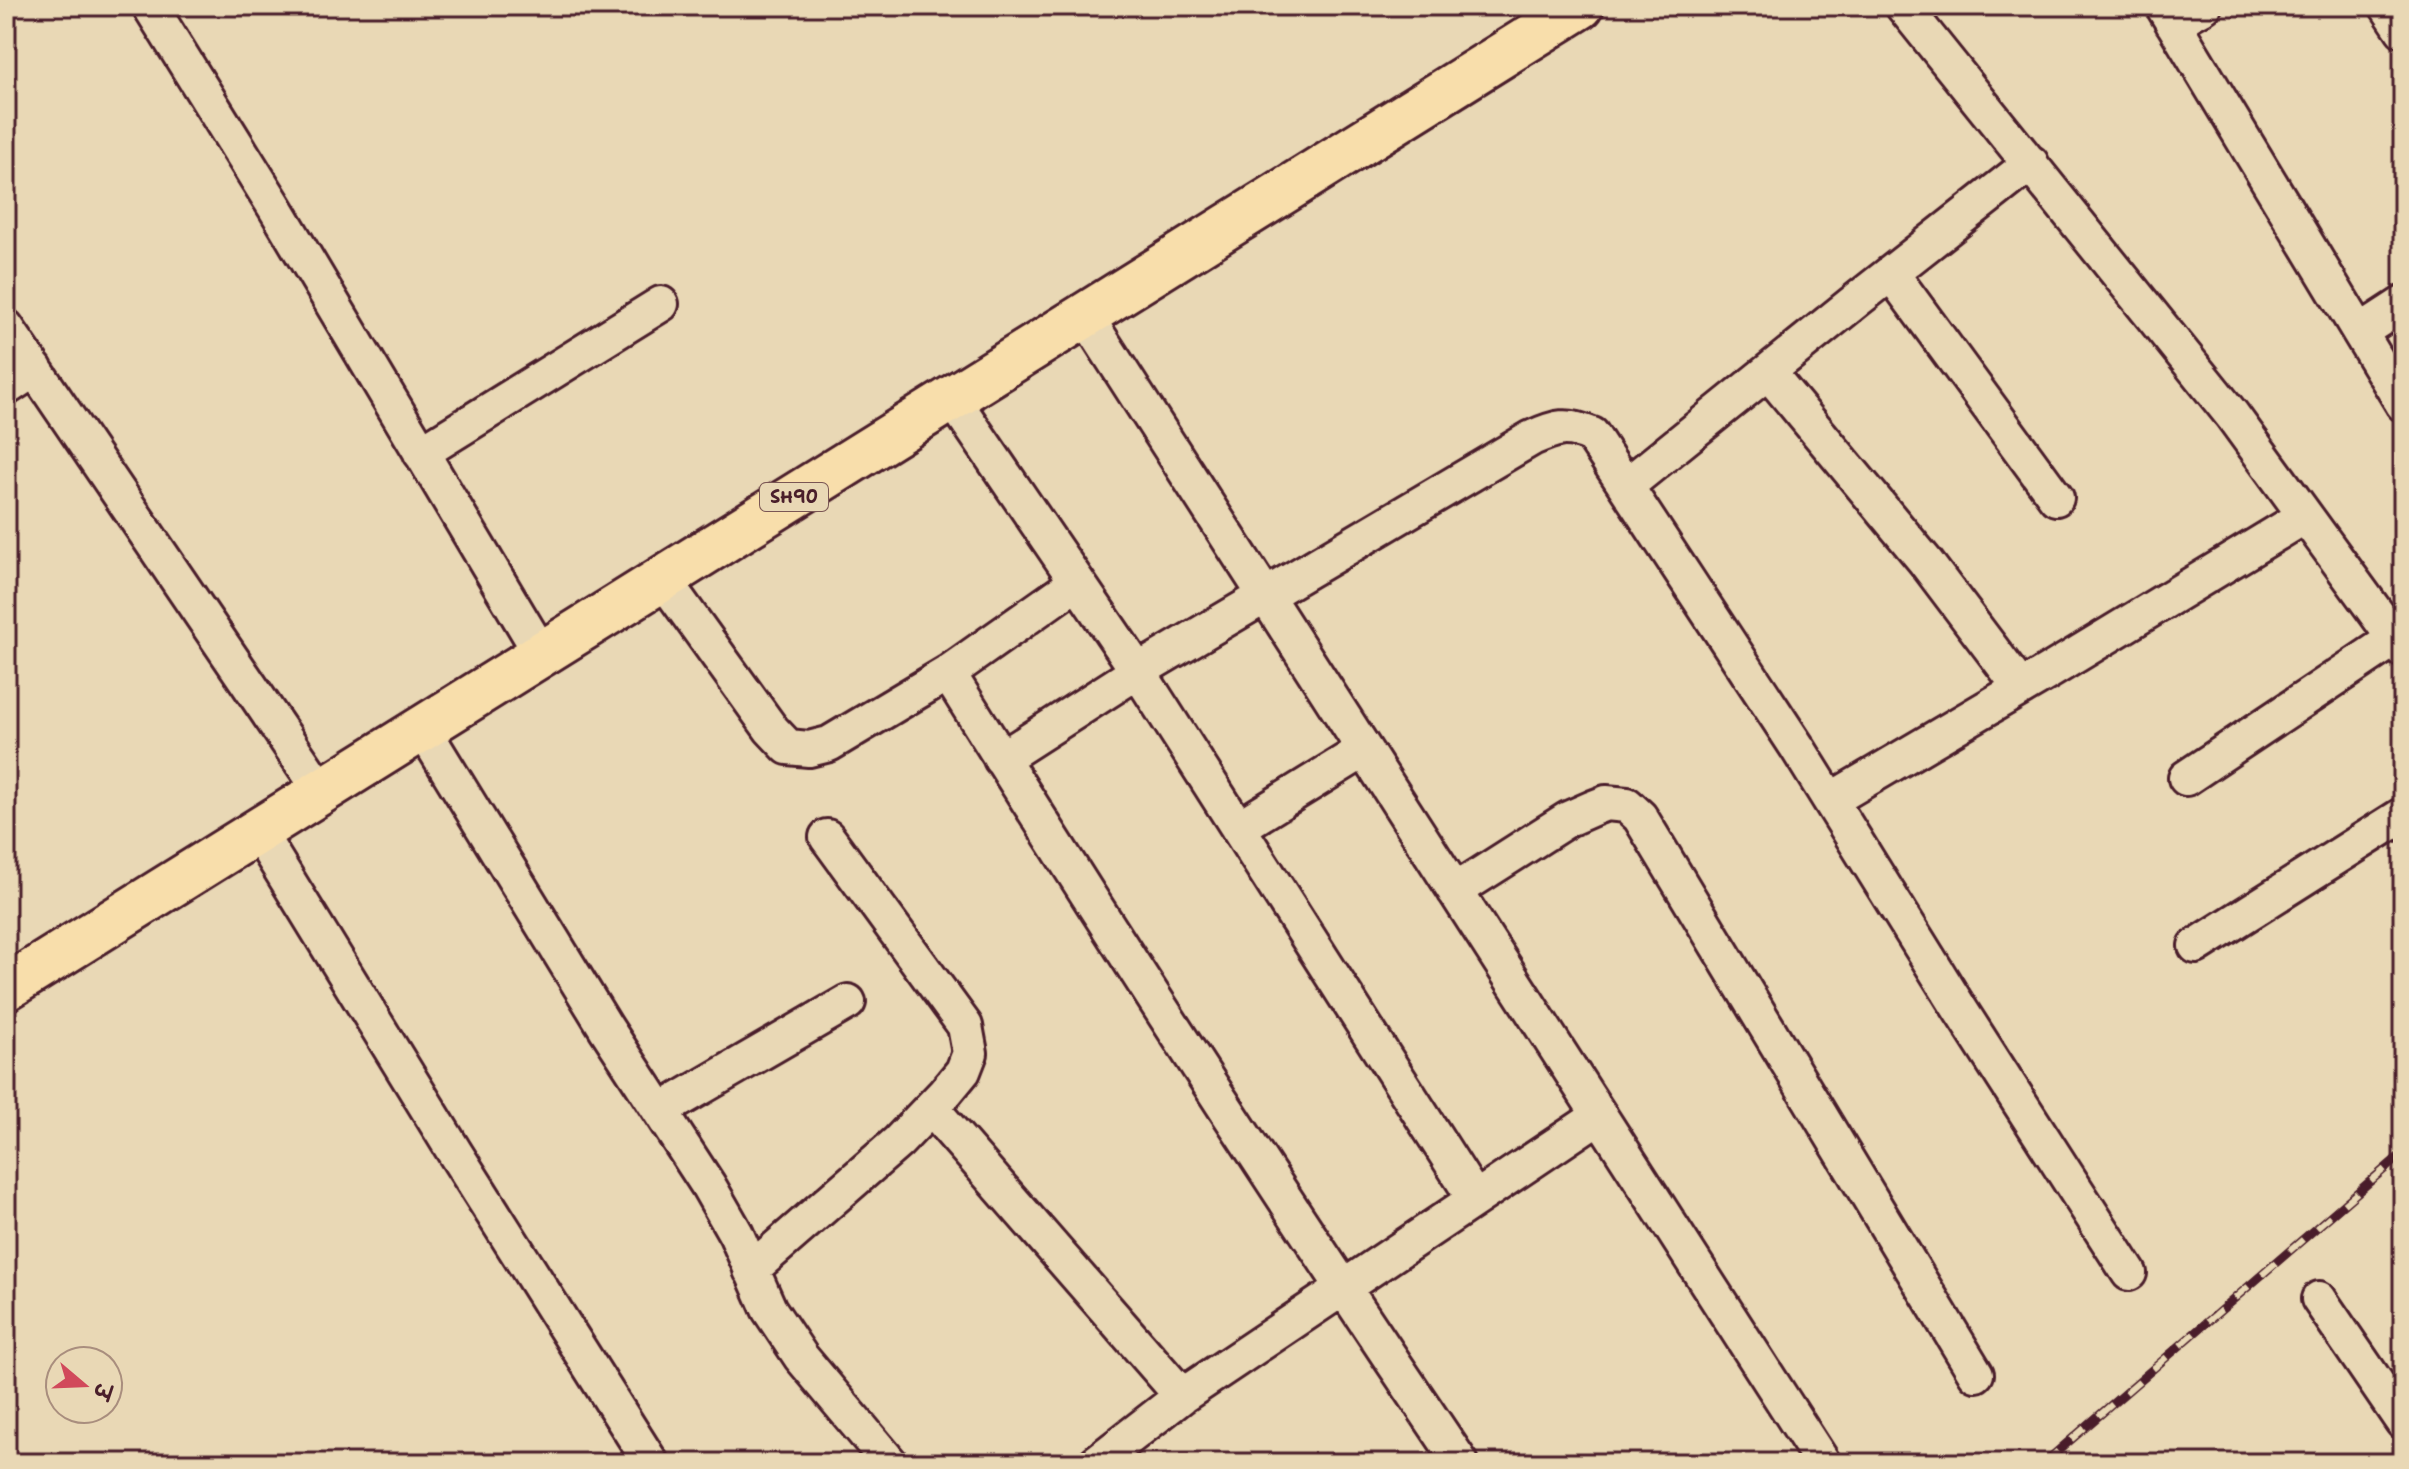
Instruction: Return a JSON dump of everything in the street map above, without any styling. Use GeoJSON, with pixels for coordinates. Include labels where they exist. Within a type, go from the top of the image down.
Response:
{"type":"FeatureCollection","features":[{"type":"Feature","properties":{"kind":"main road","name":"SH90"},"geometry":{"type":"LineString","coordinates":[[6,988],[1581,6]]}},
{"type":"Feature","properties":{"kind":"street"},"geometry":{"type":"LineString","coordinates":[[150,6],[275,207],[542,655]]}},
{"type":"Feature","properties":{"kind":"street"},"geometry":{"type":"LineString","coordinates":[[1903,6],[2232,415],[2399,644],[2186,778]]}},
{"type":"Feature","properties":{"kind":"street"},"geometry":{"type":"LineString","coordinates":[[2204,6],[2168,14],[2403,404]]}},
{"type":"Feature","properties":{"kind":"street"},"geometry":{"type":"LineString","coordinates":[[2387,6],[2403,30]]}},
{"type":"Feature","properties":{"kind":"street"},"geometry":{"type":"LineString","coordinates":[[1626,486],[2031,163]]}},
{"type":"Feature","properties":{"kind":"street"},"geometry":{"type":"LineString","coordinates":[[1891,273],[2056,498]]}},
{"type":"Feature","properties":{"kind":"street"},"geometry":{"type":"LineString","coordinates":[[421,453],[661,304]]}},
{"type":"Feature","properties":{"kind":"street"},"geometry":{"type":"LineString","coordinates":[[2360,332],[2403,304]]}},
{"type":"Feature","properties":{"kind":"street"},"geometry":{"type":"LineString","coordinates":[[1085,315],[1823,1463]]}},
{"type":"Feature","properties":{"kind":"street"},"geometry":{"type":"LineString","coordinates":[[6,327],[322,792]]}},
{"type":"Feature","properties":{"kind":"street"},"geometry":{"type":"LineString","coordinates":[[6,388],[35,369]]}},
{"type":"Feature","properties":{"kind":"street"},"geometry":{"type":"LineString","coordinates":[[1768,372],[1925,561],[2021,688]]}},
{"type":"Feature","properties":{"kind":"street"},"geometry":{"type":"LineString","coordinates":[[952,398],[1138,671],[1475,1199]]}},
{"type":"Feature","properties":{"kind":"street"},"geometry":{"type":"LineString","coordinates":[[1001,759],[1138,671],[1532,438],[1556,428],[1574,427],[1592,435],[1831,800],[1961,1011],[2129,1273]]}},
{"type":"Feature","properties":{"kind":"street"},"geometry":{"type":"LineString","coordinates":[[1831,800],[2305,516]]}},
{"type":"Feature","properties":{"kind":"street"},"geometry":{"type":"LineString","coordinates":[[663,579],[771,729],[788,747],[809,749],[829,744],[948,673],[1077,582]]}},
{"type":"Feature","properties":{"kind":"street"},"geometry":{"type":"LineString","coordinates":[[948,673],[1342,1288],[1461,1463]]}},
{"type":"Feature","properties":{"kind":"street"},"geometry":{"type":"LineString","coordinates":[[423,729],[736,1234],[769,1309],[801,1357],[890,1463]]}},
{"type":"Feature","properties":{"kind":"street"},"geometry":{"type":"LineString","coordinates":[[1238,828],[1364,750]]}},
{"type":"Feature","properties":{"kind":"street"},"geometry":{"type":"LineString","coordinates":[[1455,891],[1568,819],[1593,808],[1606,803],[1627,805],[1640,817],[1976,1374]]}},
{"type":"Feature","properties":{"kind":"street"},"geometry":{"type":"LineString","coordinates":[[2196,946],[2403,815]]}},
{"type":"Feature","properties":{"kind":"street"},"geometry":{"type":"LineString","coordinates":[[258,832],[463,1166],[651,1463]]}},
{"type":"Feature","properties":{"kind":"street"},"geometry":{"type":"LineString","coordinates":[[751,1270],[898,1142],[963,1071],[970,1053],[965,1026],[827,837]]}},
{"type":"Feature","properties":{"kind":"street"},"geometry":{"type":"LineString","coordinates":[[660,1111],[848,1002]]}},
{"type":"Feature","properties":{"kind":"street"},"geometry":{"type":"LineString","coordinates":[[931,1108],[1182,1396]]}},
{"type":"Feature","properties":{"kind":"street"},"geometry":{"type":"LineString","coordinates":[[1096,1463],[1182,1396],[1599,1116]]}},
{"type":"Feature","properties":{"kind":"street"},"geometry":{"type":"LineString","coordinates":[[2319,1299],[2403,1422]]}},
{"type":"Feature","properties":{"kind":"railway"},"geometry":{"type":"LineString","coordinates":[[2044,1463],[2403,1153]]}}]}
